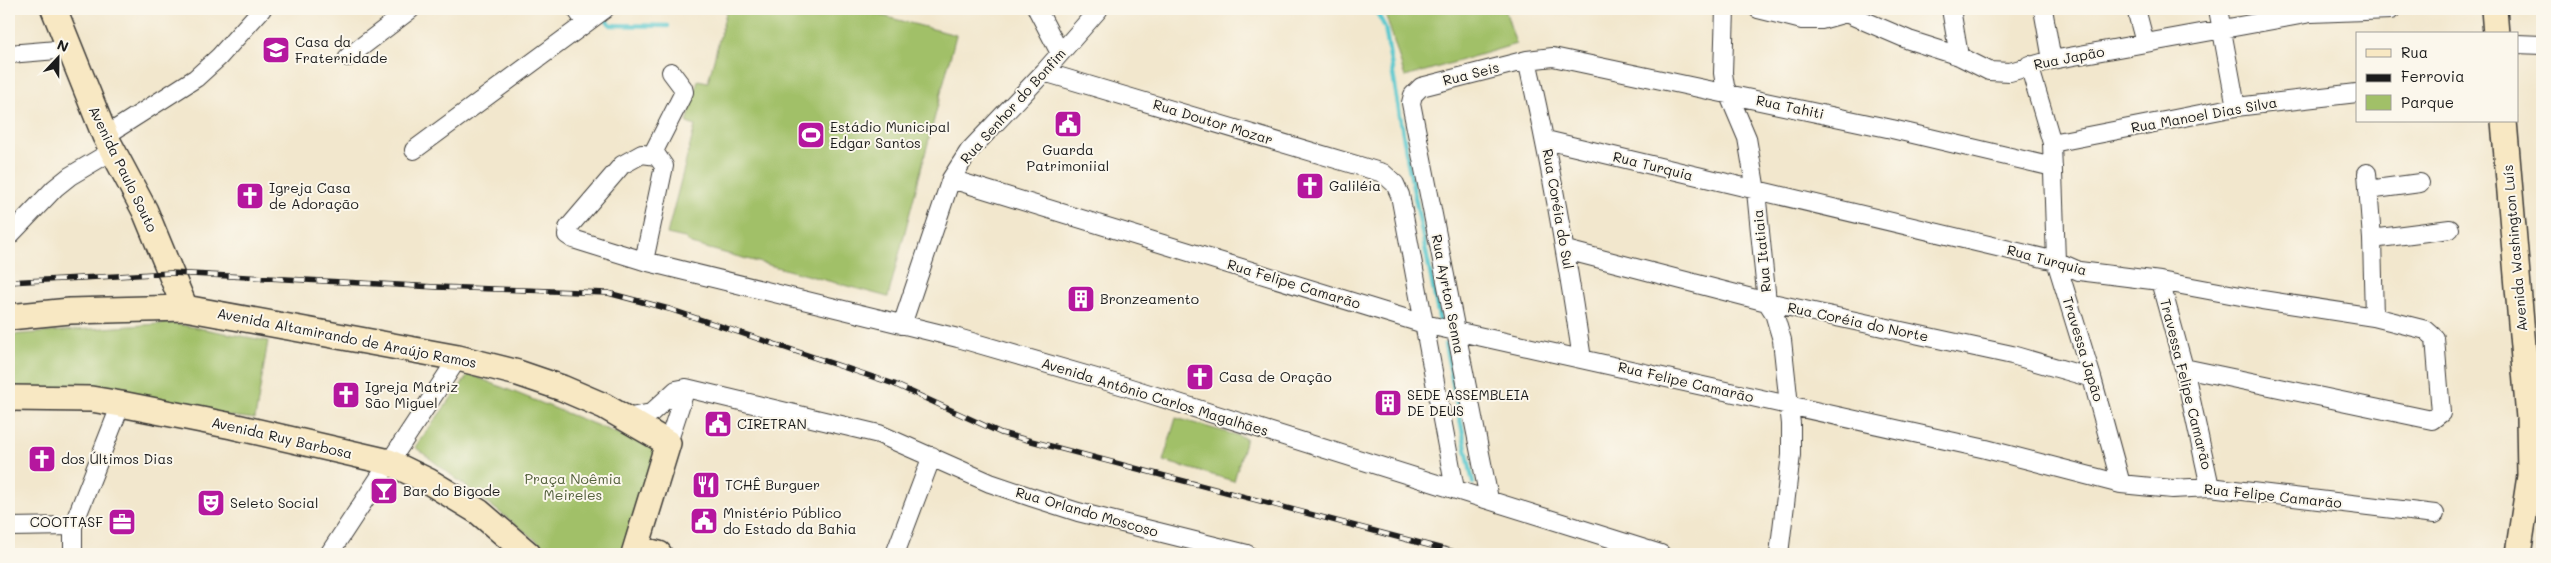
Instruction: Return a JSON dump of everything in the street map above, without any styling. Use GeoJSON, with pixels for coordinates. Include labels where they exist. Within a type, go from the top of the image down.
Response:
{"type":"FeatureCollection","features":[{"type":"Feature","properties":{"kind":"main road","name":"Avenida Paulo Souto"},"geometry":{"type":"LineString","coordinates":[[54,9],[108,144],[145,211],[185,308]]}},
{"type":"Feature","properties":{"kind":"main road"},"geometry":{"type":"LineString","coordinates":[[2494,9],[2496,32]]}},
{"type":"Feature","properties":{"kind":"main road","name":"Avenida Washington Luís"},"geometry":{"type":"LineString","coordinates":[[2504,122],[2529,418],[2530,476],[2518,554]]}},
{"type":"Feature","properties":{"kind":"main road","name":"Avenida Altamirando de Araújo Ramos"},"geometry":{"type":"LineString","coordinates":[[9,317],[70,311],[185,308],[458,358],[518,373],[562,388],[626,418],[668,443]]}},
{"type":"Feature","properties":{"kind":"main road","name":"Avenida Ruy Barbosa"},"geometry":{"type":"LineString","coordinates":[[9,398],[90,399],[121,404],[232,426],[389,462],[428,481],[473,508],[505,532],[528,554]]}},
{"type":"Feature","properties":{"kind":"main road"},"geometry":{"type":"LineString","coordinates":[[643,552],[668,443]]}},
{"type":"Feature","properties":{"kind":"street"},"geometry":{"type":"LineString","coordinates":[[9,236],[55,188],[108,144],[196,78],[219,57],[262,9]]}},
{"type":"Feature","properties":{"kind":"street"},"geometry":{"type":"LineString","coordinates":[[348,58],[411,9]]}},
{"type":"Feature","properties":{"kind":"street"},"geometry":{"type":"LineString","coordinates":[[414,150],[581,16],[605,9]]}},
{"type":"Feature","properties":{"kind":"street"},"geometry":{"type":"LineString","coordinates":[[1037,9],[1060,53]]}},
{"type":"Feature","properties":{"kind":"street","name":"Rua Senhor do Bonfim"},"geometry":{"type":"LineString","coordinates":[[902,325],[951,179],[969,152],[1044,72],[1099,9]]}},
{"type":"Feature","properties":{"kind":"street","name":"Rua Itatiaia"},"geometry":{"type":"LineString","coordinates":[[1725,9],[1723,73],[1728,94],[1747,138],[1756,191],[1767,302],[1774,313],[1782,340],[1789,406],[1790,454],[1780,554]]}},
{"type":"Feature","properties":{"kind":"street","name":"Rua Japão"},"geometry":{"type":"LineString","coordinates":[[1758,9],[1802,20],[1821,20],[1847,11],[1908,40],[1959,56],[1990,71],[2010,72],[2052,60],[2222,30],[2311,11],[2391,10]]}},
{"type":"Feature","properties":{"kind":"street"},"geometry":{"type":"LineString","coordinates":[[1951,9],[1959,56]]}},
{"type":"Feature","properties":{"kind":"street"},"geometry":{"type":"LineString","coordinates":[[2043,9],[2052,60]]}},
{"type":"Feature","properties":{"kind":"street"},"geometry":{"type":"LineString","coordinates":[[2136,9],[2145,43]]}},
{"type":"Feature","properties":{"kind":"street"},"geometry":{"type":"LineString","coordinates":[[2218,9],[2236,107]]}},
{"type":"Feature","properties":{"kind":"street"},"geometry":{"type":"LineString","coordinates":[[2518,44],[2542,45]]}},
{"type":"Feature","properties":{"kind":"street"},"geometry":{"type":"LineString","coordinates":[[9,54],[69,49]]}},
{"type":"Feature","properties":{"kind":"street","name":"Rua Tahiti"},"geometry":{"type":"LineString","coordinates":[[1526,60],[1552,56],[2053,168]]}},
{"type":"Feature","properties":{"kind":"street","name":"Rua Seis"},"geometry":{"type":"LineString","coordinates":[[1416,90],[1427,85],[1526,60]]}},
{"type":"Feature","properties":{"kind":"street","name":"Rua Coréia do Sul"},"geometry":{"type":"LineString","coordinates":[[1526,60],[1546,140],[1566,250],[1582,358]]}},
{"type":"Feature","properties":{"kind":"street","name":"Travessa Japão"},"geometry":{"type":"LineString","coordinates":[[2029,66],[2052,143],[2056,260],[2092,378],[2121,484]]}},
{"type":"Feature","properties":{"kind":"street"},"geometry":{"type":"LineString","coordinates":[[644,261],[664,166],[661,159],[652,155],[684,92],[671,72]]}},
{"type":"Feature","properties":{"kind":"street","name":"Rua Doutor Mozar"},"geometry":{"type":"LineString","coordinates":[[1044,72],[1382,173]]}},
{"type":"Feature","properties":{"kind":"street","name":"Rua Ayrton Senna"},"geometry":{"type":"LineString","coordinates":[[1416,90],[1412,103],[1489,499]]}},
{"type":"Feature","properties":{"kind":"street","name":"Rua Manoel Dias Silva"},"geometry":{"type":"LineString","coordinates":[[2052,143],[2236,107],[2356,93]]}},
{"type":"Feature","properties":{"kind":"street","name":"Rua Turquia"},"geometry":{"type":"LineString","coordinates":[[1546,140],[1756,191],[2056,260],[2079,271],[2160,280],[2262,300],[2374,317],[2426,330],[2434,335],[2441,409],[2439,416],[2432,420],[2184,368]]}},
{"type":"Feature","properties":{"kind":"street","name":"Avenida Antônio Carlos Magalhães"},"geometry":{"type":"LineString","coordinates":[[652,155],[642,154],[622,165],[568,228],[567,235],[573,239],[644,261],[958,338],[1124,386],[1661,554]]}},
{"type":"Feature","properties":{"kind":"street","name":"Rua Ayrton Senna"},"geometry":{"type":"LineString","coordinates":[[1382,173],[1395,184],[1400,196],[1455,489]]}},
{"type":"Feature","properties":{"kind":"street","name":"Rua Felipe Camarão"},"geometry":{"type":"LineString","coordinates":[[951,179],[1424,324],[1986,449],[2121,484],[2172,489],[2210,487],[2435,514]]}},
{"type":"Feature","properties":{"kind":"street"},"geometry":{"type":"LineString","coordinates":[[2374,317],[2372,239],[2367,182],[2420,183]]}},
{"type":"Feature","properties":{"kind":"street"},"geometry":{"type":"LineString","coordinates":[[2372,239],[2450,229]]}},
{"type":"Feature","properties":{"kind":"street","name":"Rua Coréia do Norte"},"geometry":{"type":"LineString","coordinates":[[1566,250],[1767,302],[2012,356],[2092,378]]}},
{"type":"Feature","properties":{"kind":"street","name":"Travessa Felipe Camarão"},"geometry":{"type":"LineString","coordinates":[[2160,280],[2184,368],[2210,487]]}},
{"type":"Feature","properties":{"kind":"street"},"geometry":{"type":"LineString","coordinates":[[329,554],[458,358]]}},
{"type":"Feature","properties":{"kind":"street"},"geometry":{"type":"LineString","coordinates":[[668,443],[686,388]]}},
{"type":"Feature","properties":{"kind":"street"},"geometry":{"type":"LineString","coordinates":[[626,418],[652,413],[676,390],[686,388],[842,423],[879,434],[932,456],[895,554]]}},
{"type":"Feature","properties":{"kind":"street"},"geometry":{"type":"LineString","coordinates":[[73,554],[73,526],[121,404]]}},
{"type":"Feature","properties":{"kind":"street","name":"Rua Orlando Moscoso"},"geometry":{"type":"LineString","coordinates":[[932,456],[990,482],[1078,512],[1247,554]]}},
{"type":"Feature","properties":{"kind":"street"},"geometry":{"type":"LineString","coordinates":[[9,527],[73,526]]}},
{"type":"Feature","properties":{"kind":"green space","name":"Estádio Municipal Edgar Santos"},"geometry":{"type":"Polygon","coordinates":[[[727,9],[856,9],[956,35],[888,297],[691,244],[685,238],[667,234],[695,126],[687,123],[698,80],[708,82],[727,9]]]}},
{"type":"Feature","properties":{"kind":"green space"},"geometry":{"type":"Polygon","coordinates":[[[1384,9],[1505,9],[1516,44],[1405,77],[1384,9]]]}},
{"type":"Feature","properties":{"kind":"green space"},"geometry":{"type":"Polygon","coordinates":[[[171,323],[268,341],[255,419],[9,389],[9,335],[171,323]]]}},
{"type":"Feature","properties":{"kind":"green space","name":"Praça Noêmia Meireles"},"geometry":{"type":"Polygon","coordinates":[[[469,374],[656,449],[622,554],[554,554],[415,447],[469,374]]]}},
{"type":"Feature","properties":{"kind":"green space"},"geometry":{"type":"Polygon","coordinates":[[[1176,418],[1246,438],[1234,481],[1163,461],[1176,418]]]}},
{"type":"Feature","properties":{"kind":"waterway"},"geometry":{"type":"LineString","coordinates":[[1375,9],[1385,27],[1407,157],[1440,322]]}},
{"type":"Feature","properties":{"kind":"waterway"},"geometry":{"type":"LineString","coordinates":[[604,18],[611,25],[668,26]]}},
{"type":"Feature","properties":{"kind":"waterway"},"geometry":{"type":"LineString","coordinates":[[1445,344],[1473,483]]}},
{"type":"Feature","properties":{"kind":"railway"},"geometry":{"type":"LineString","coordinates":[[9,282],[171,273],[436,287],[608,293],[669,309],[894,384],[1001,433],[1462,554]]}},
{"type":"Feature","properties":{"kind":"place","name":"Casa da Fraternidade"},"geometry":{"type":"Point","coordinates":[276,50]}},
{"type":"Feature","properties":{"kind":"place","name":"Guarda Patrimoniial"},"geometry":{"type":"Point","coordinates":[1068,124]}},
{"type":"Feature","properties":{"kind":"place","name":"Estádio Municipal Edgar Santos"},"geometry":{"type":"Point","coordinates":[811,135]}},
{"type":"Feature","properties":{"kind":"place","name":"Galiléia"},"geometry":{"type":"Point","coordinates":[1310,186]}},
{"type":"Feature","properties":{"kind":"place","name":"Igreja Casa de Adoração"},"geometry":{"type":"Point","coordinates":[250,196]}},
{"type":"Feature","properties":{"kind":"place","name":"Bronzeamento"},"geometry":{"type":"Point","coordinates":[1081,299]}},
{"type":"Feature","properties":{"kind":"place","name":"Casa de Oração"},"geometry":{"type":"Point","coordinates":[1200,377]}},
{"type":"Feature","properties":{"kind":"place","name":"Igreja Matriz São Miguel"},"geometry":{"type":"Point","coordinates":[346,395]}},
{"type":"Feature","properties":{"kind":"place","name":"SEDE ASSEMBLEIA DE DEUS"},"geometry":{"type":"Point","coordinates":[1388,403]}},
{"type":"Feature","properties":{"kind":"place","name":"CIRETRAN"},"geometry":{"type":"Point","coordinates":[718,424]}},
{"type":"Feature","properties":{"kind":"place","name":"dos Últimos Dias"},"geometry":{"type":"Point","coordinates":[42,459]}},
{"type":"Feature","properties":{"kind":"place","name":"TCHÊ Burguer"},"geometry":{"type":"Point","coordinates":[706,485]}},
{"type":"Feature","properties":{"kind":"place","name":"Bar do Bigode"},"geometry":{"type":"Point","coordinates":[384,491]}},
{"type":"Feature","properties":{"kind":"place","name":"Seleto Social"},"geometry":{"type":"Point","coordinates":[211,503]}},
{"type":"Feature","properties":{"kind":"place","name":"Mnistério Público do Estado da Bahia"},"geometry":{"type":"Point","coordinates":[704,521]}},
{"type":"Feature","properties":{"kind":"place","name":"COOTTASF"},"geometry":{"type":"Point","coordinates":[122,522]}}]}
